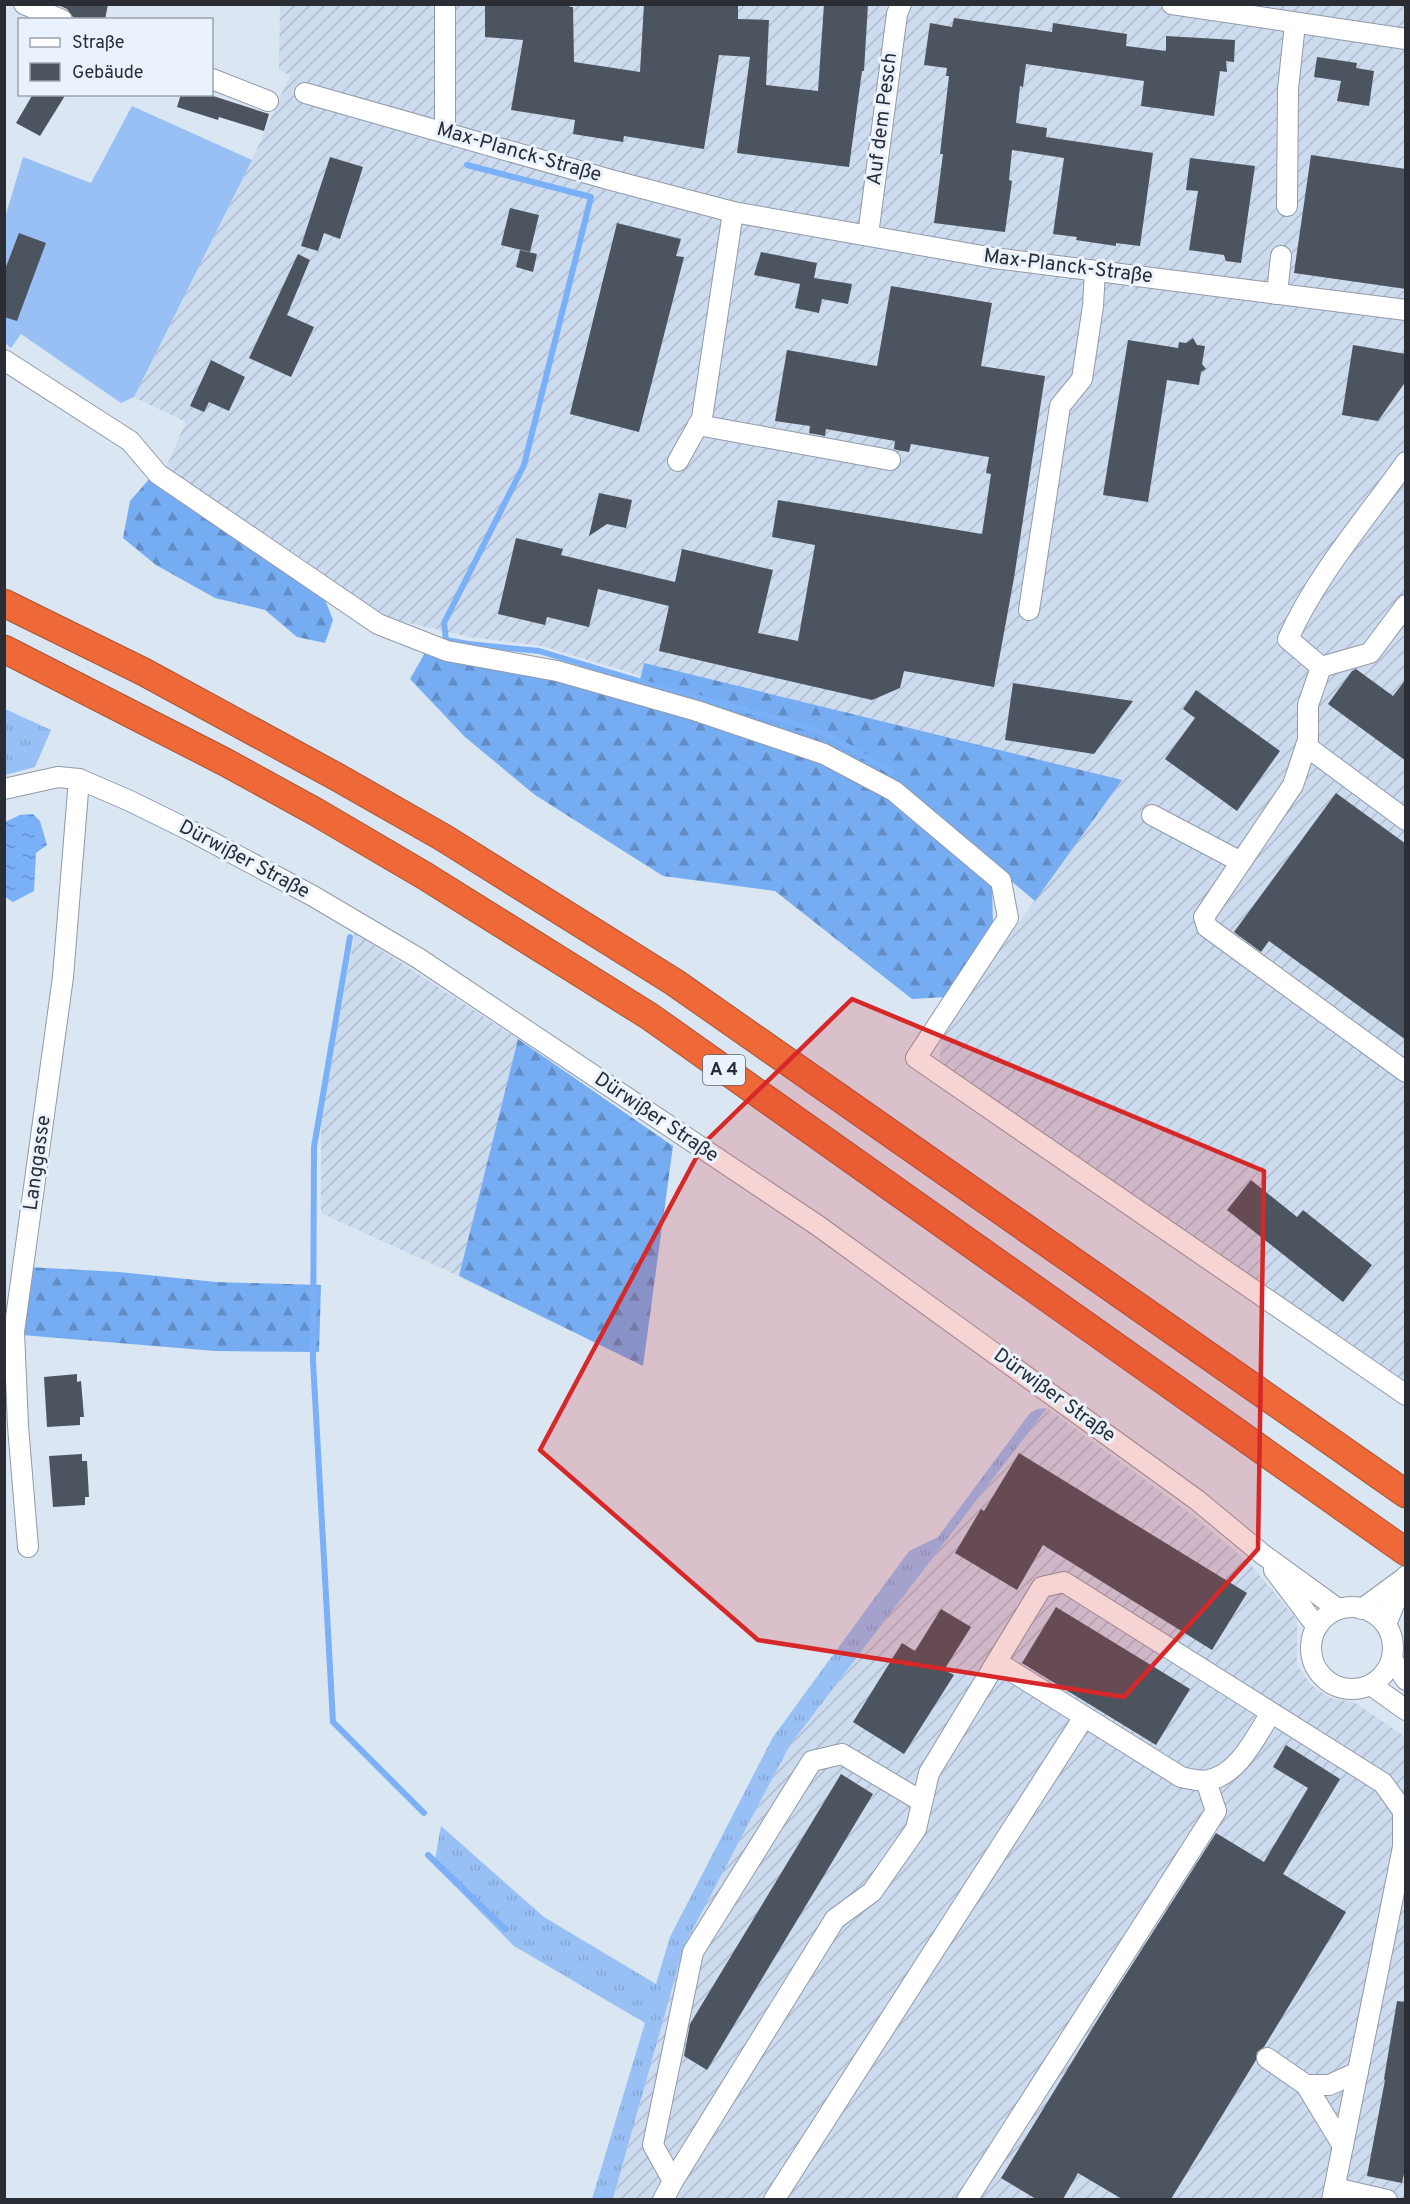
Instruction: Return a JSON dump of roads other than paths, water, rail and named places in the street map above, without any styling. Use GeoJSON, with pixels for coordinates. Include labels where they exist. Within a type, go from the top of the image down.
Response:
{"type":"FeatureCollection","features":[{"type":"Feature","properties":{"kind":"highway","name":"A 4"},"geometry":{"type":"LineString","coordinates":[[4,603],[154,678],[337,777],[444,838],[674,982],[1406,1494]]}},
{"type":"Feature","properties":{"kind":"highway","name":"A 4"},"geometry":{"type":"LineString","coordinates":[[4,649],[215,756],[316,812],[435,882],[649,1016],[1406,1552]]}},
{"type":"Feature","properties":{"kind":"street"},"geometry":{"type":"LineString","coordinates":[[24,4],[57,18]]}},
{"type":"Feature","properties":{"kind":"street"},"geometry":{"type":"LineString","coordinates":[[445,4],[445,132]]}},
{"type":"Feature","properties":{"kind":"street","name":"Auf dem Pesch"},"geometry":{"type":"LineString","coordinates":[[868,235],[897,14],[901,4]]}},
{"type":"Feature","properties":{"kind":"street"},"geometry":{"type":"LineString","coordinates":[[1172,4],[1406,39]]}},
{"type":"Feature","properties":{"kind":"street"},"geometry":{"type":"LineString","coordinates":[[1287,206],[1288,89],[1295,24]]}},
{"type":"Feature","properties":{"kind":"street"},"geometry":{"type":"LineString","coordinates":[[213,79],[268,101]]}},
{"type":"Feature","properties":{"kind":"street","name":"Max-Planck-Straße"},"geometry":{"type":"LineString","coordinates":[[305,93],[733,212],[994,258],[1406,310]]}},
{"type":"Feature","properties":{"kind":"street"},"geometry":{"type":"LineString","coordinates":[[678,461],[702,418],[733,212]]}},
{"type":"Feature","properties":{"kind":"street"},"geometry":{"type":"LineString","coordinates":[[1277,294],[1281,256]]}},
{"type":"Feature","properties":{"kind":"street"},"geometry":{"type":"LineString","coordinates":[[1029,610],[1060,406],[1082,379],[1093,306],[1095,271]]}},
{"type":"Feature","properties":{"kind":"street"},"geometry":{"type":"LineString","coordinates":[[4,360],[130,441],[158,474],[378,624],[447,651],[557,671],[697,711],[824,754],[894,791],[1001,881],[1008,918],[916,1058],[1406,1395]]}},
{"type":"Feature","properties":{"kind":"street"},"geometry":{"type":"LineString","coordinates":[[698,425],[890,460]]}},
{"type":"Feature","properties":{"kind":"street"},"geometry":{"type":"LineString","coordinates":[[1321,667],[1288,639],[1301,609],[1339,552],[1406,462]]}},
{"type":"Feature","properties":{"kind":"street"},"geometry":{"type":"LineString","coordinates":[[1321,667],[1370,653],[1406,605]]}},
{"type":"Feature","properties":{"kind":"street"},"geometry":{"type":"LineString","coordinates":[[1321,667],[1308,705],[1308,740],[1293,785],[1204,917],[1207,927],[1406,1072]]}},
{"type":"Feature","properties":{"kind":"street"},"geometry":{"type":"LineString","coordinates":[[1306,746],[1406,820]]}},
{"type":"Feature","properties":{"kind":"street","name":"Dürwißer Straße"},"geometry":{"type":"LineString","coordinates":[[4,789],[58,777],[79,779],[191,831],[313,896],[418,958],[817,1225],[1197,1500],[1261,1553],[1338,1609]]}},
{"type":"Feature","properties":{"kind":"street","name":"Langgasse"},"geometry":{"type":"LineString","coordinates":[[28,1547],[9,1332],[63,977],[79,779]]}},
{"type":"Feature","properties":{"kind":"street"},"geometry":{"type":"LineString","coordinates":[[1152,814],[1241,862]]}},
{"type":"Feature","properties":{"kind":"street","name":"Dürwißer Straße"},"geometry":{"type":"LineString","coordinates":[[1261,1553],[1317,1627]]}},
{"type":"Feature","properties":{"kind":"street"},"geometry":{"type":"LineString","coordinates":[[1379,1610],[1404,1578]]}},
{"type":"Feature","properties":{"kind":"street"},"geometry":{"type":"LineString","coordinates":[[663,2199],[835,1919],[872,1892],[916,1828],[929,1773],[1042,1587],[1064,1582],[1383,1784],[1403,1811],[1403,1847],[1334,2194],[1387,2199]]}},
{"type":"Feature","properties":{"kind":"street"},"geometry":{"type":"LineString","coordinates":[[1350,1607],[1379,1610],[1393,1647],[1392,1659],[1380,1678],[1371,1685],[1354,1690],[1337,1686],[1322,1676],[1313,1661],[1311,1644],[1317,1627],[1326,1616],[1338,1609],[1350,1607]]}},
{"type":"Feature","properties":{"kind":"street"},"geometry":{"type":"LineString","coordinates":[[1392,1659],[1406,1680]]}},
{"type":"Feature","properties":{"kind":"street"},"geometry":{"type":"LineString","coordinates":[[997,1662],[1181,1777],[1206,1781],[1220,1777],[1239,1761],[1271,1713]]}},
{"type":"Feature","properties":{"kind":"street"},"geometry":{"type":"LineString","coordinates":[[1371,1685],[1406,1710]]}},
{"type":"Feature","properties":{"kind":"street"},"geometry":{"type":"LineString","coordinates":[[774,2199],[1084,1717]]}},
{"type":"Feature","properties":{"kind":"street"},"geometry":{"type":"LineString","coordinates":[[673,2181],[653,2145],[693,1952],[812,1761],[842,1754],[921,1801]]}},
{"type":"Feature","properties":{"kind":"street"},"geometry":{"type":"LineString","coordinates":[[967,2199],[1216,1811],[1206,1781]]}},
{"type":"Feature","properties":{"kind":"street"},"geometry":{"type":"LineString","coordinates":[[1267,2058],[1306,2085],[1343,2146]]}},
{"type":"Feature","properties":{"kind":"street"},"geometry":{"type":"LineString","coordinates":[[1306,2085],[1329,2085],[1358,2072]]}},
{"type":"Feature","properties":{"kind":"water"},"geometry":{"type":"Polygon","coordinates":[[[33,814],[40,821],[47,845],[36,853],[34,891],[13,902],[5,897],[5,822],[20,815],[33,814]]]}},
{"type":"Feature","properties":{"kind":"waterway"},"geometry":{"type":"LineString","coordinates":[[467,165],[591,197],[524,465],[444,623],[446,640],[539,651],[662,688],[787,721],[828,735],[891,772]]}},
{"type":"Feature","properties":{"kind":"waterway"},"geometry":{"type":"LineString","coordinates":[[350,937],[314,1147],[313,1361],[333,1722],[424,1813]]}},
{"type":"Feature","properties":{"kind":"waterway"},"geometry":{"type":"LineString","coordinates":[[428,1855],[505,1929]]}}]}
